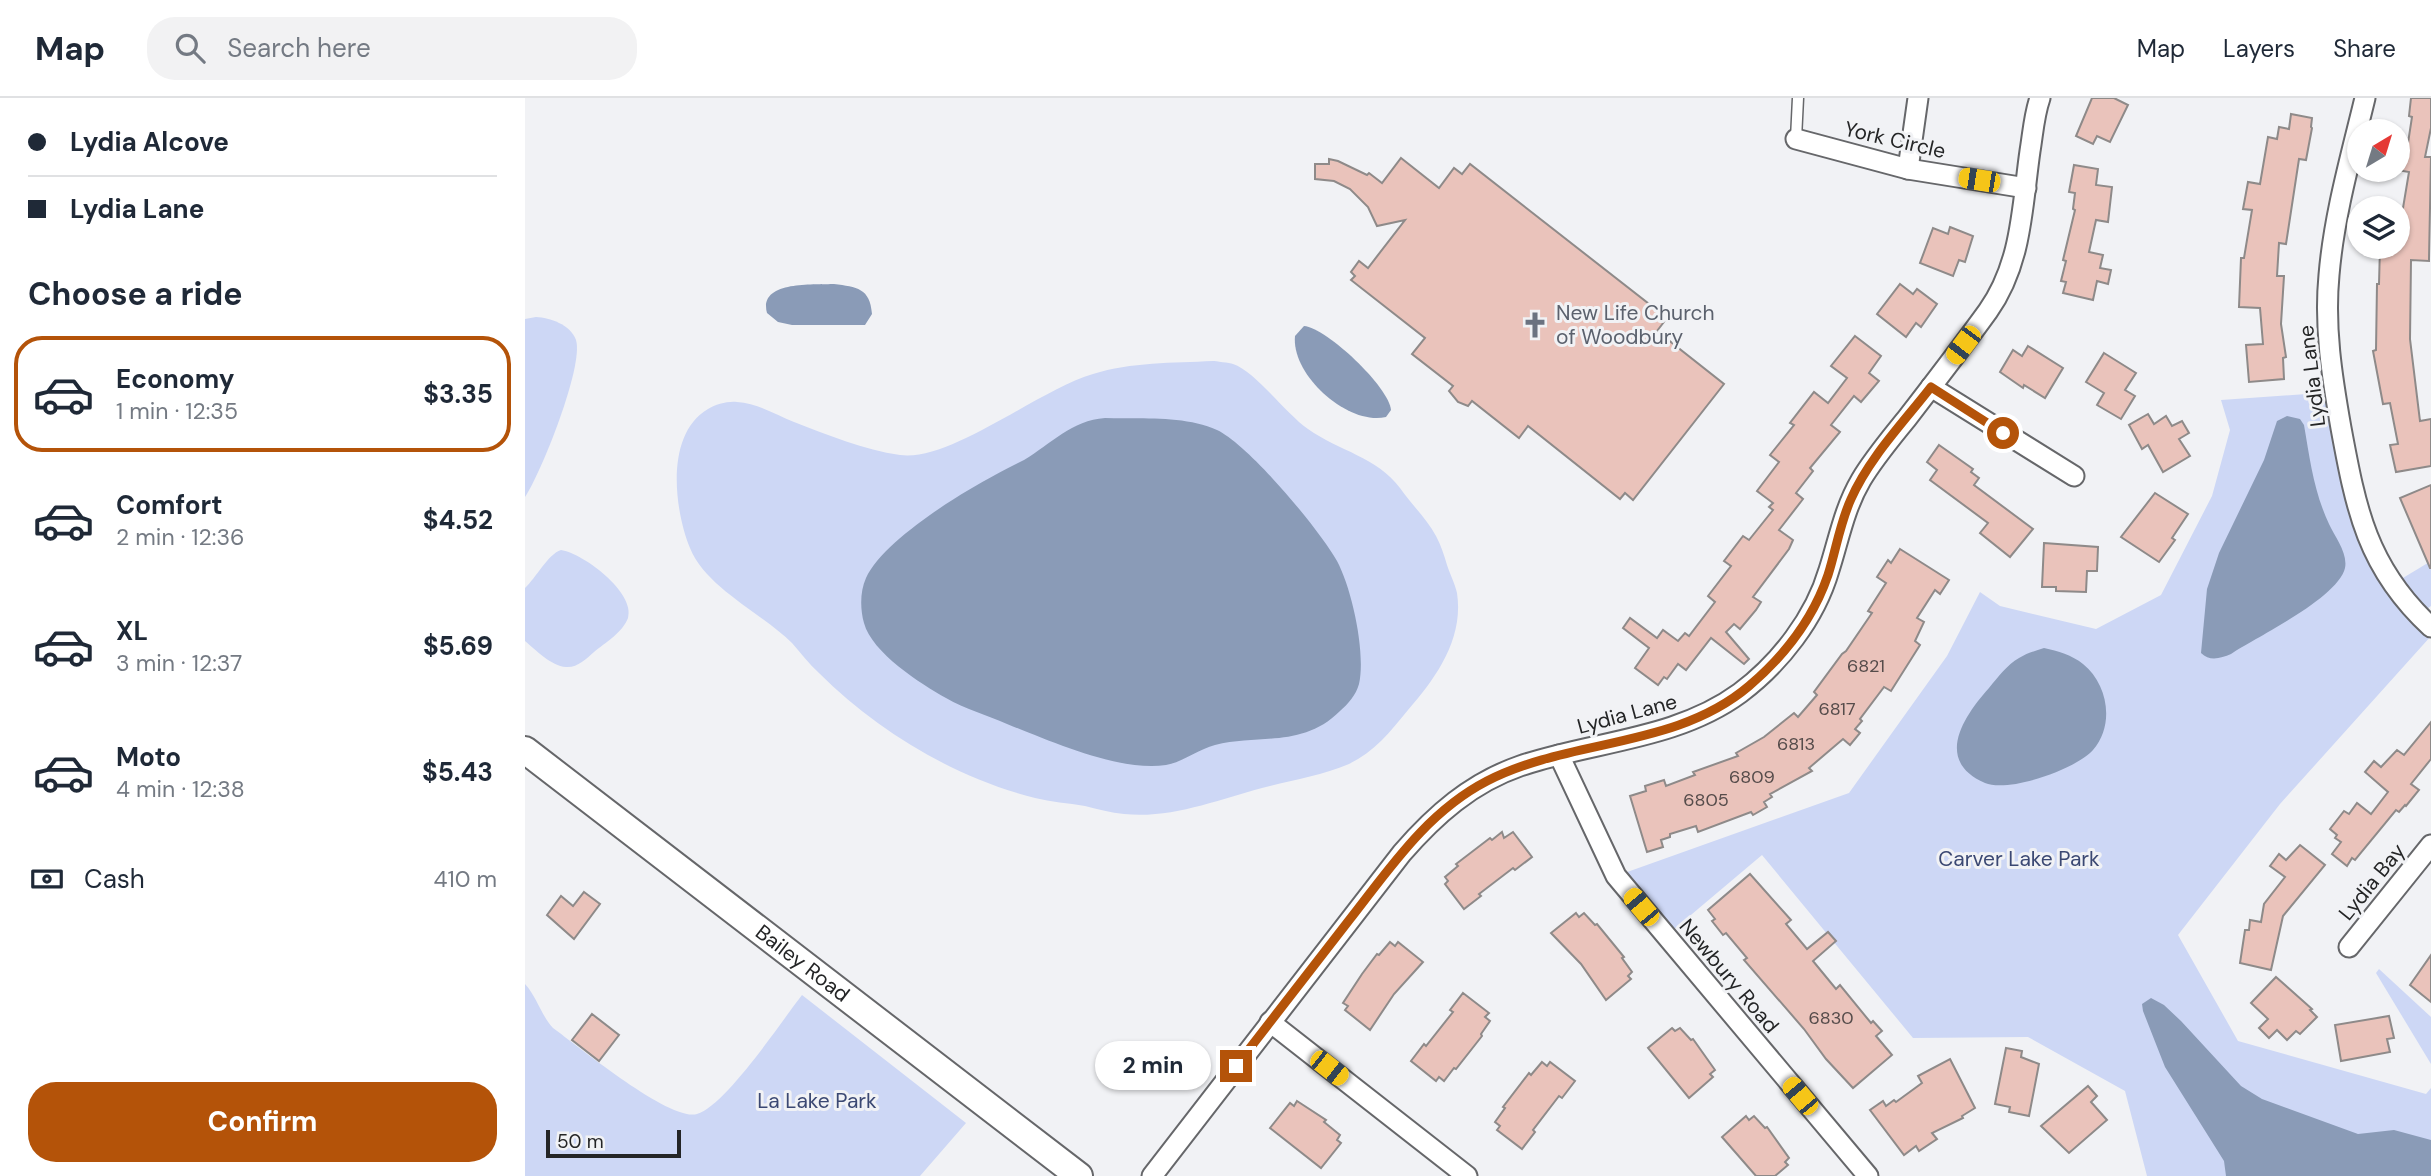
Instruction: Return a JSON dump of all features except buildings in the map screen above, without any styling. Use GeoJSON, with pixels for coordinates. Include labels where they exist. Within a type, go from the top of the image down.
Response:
{"type":"FeatureCollection","features":[{"type":"Feature","properties":{"kind":"main road","name":"Bailey Road"},"geometry":{"type":"LineString","coordinates":[[525,750],[1079,1176]]}},
{"type":"Feature","properties":{"kind":"street"},"geometry":{"type":"LineString","coordinates":[[1908,169],[1918,98]]}},
{"type":"Feature","properties":{"kind":"street","name":"Lydia Lane"},"geometry":{"type":"LineString","coordinates":[[1151,1176],[1402,853],[1439,812],[1486,781],[1518,767],[1658,732],[1689,721],[1735,696],[1766,670],[1793,640],[1817,600],[1828,575],[1844,516],[1861,480],[1989,311],[2003,287],[2017,246],[2040,98]]}},
{"type":"Feature","properties":{"kind":"street","name":"Lydia Lane"},"geometry":{"type":"LineString","coordinates":[[2365,98],[2330,266],[2328,330],[2332,378],[2353,491],[2367,538],[2399,593],[2431,627]]}},
{"type":"Feature","properties":{"kind":"street","name":"York Circle"},"geometry":{"type":"LineString","coordinates":[[1796,139],[1908,169],[2026,188]]}},
{"type":"Feature","properties":{"kind":"street"},"geometry":{"type":"LineString","coordinates":[[1931,387],[2074,476]]}},
{"type":"Feature","properties":{"kind":"street","name":"Newbury Road"},"geometry":{"type":"LineString","coordinates":[[1559,755],[1616,876],[1868,1176]]}},
{"type":"Feature","properties":{"kind":"street","name":"Lydia Bay"},"geometry":{"type":"LineString","coordinates":[[2349,947],[2431,845]]}},
{"type":"Feature","properties":{"kind":"street"},"geometry":{"type":"LineString","coordinates":[[1270,1022],[1467,1176]]}},
{"type":"Feature","properties":{"kind":"lane"},"geometry":{"type":"LineString","coordinates":[[1796,139],[1798,98]]}},
{"type":"Feature","properties":{"kind":"green space"},"geometry":{"type":"Polygon","coordinates":[[[536,317],[553,320],[569,330],[576,340],[577,353],[568,395],[541,466],[525,497],[525,319],[536,317]]]}},
{"type":"Feature","properties":{"kind":"green space"},"geometry":{"type":"Polygon","coordinates":[[[1213,361],[1242,368],[1308,429],[1391,477],[1436,536],[1457,593],[1458,610],[1452,642],[1428,685],[1374,747],[1349,764],[1328,772],[1194,807],[1142,815],[1114,813],[1005,789],[919,750],[866,714],[815,670],[780,632],[708,576],[690,548],[684,532],[677,493],[679,454],[694,421],[718,404],[744,403],[860,446],[900,455],[921,454],[969,437],[1047,394],[1093,374],[1137,365],[1213,361]]]}},
{"type":"Feature","properties":{"kind":"green space","name":"Carver Lake Park"},"geometry":{"type":"Polygon","coordinates":[[[2334,392],[2353,491],[2393,584],[2431,561],[2431,606],[2419,615],[2431,636],[2280,804],[2178,935],[2238,1041],[2426,1094],[2431,1088],[2431,1176],[2147,1176],[2125,1091],[2028,1037],[1913,1038],[1762,855],[1666,936],[1616,876],[1849,793],[1947,656],[1980,592],[2000,606],[2096,629],[2161,595],[2212,496],[2230,430],[2221,400],[2334,392]]]}},
{"type":"Feature","properties":{"kind":"green space"},"geometry":{"type":"Polygon","coordinates":[[[561,550],[582,558],[606,576],[624,597],[628,608],[626,623],[618,633],[578,665],[570,667],[549,661],[525,641],[525,588],[551,556],[561,550]]]}},
{"type":"Feature","properties":{"kind":"green space"},"geometry":{"type":"Polygon","coordinates":[[[2379,969],[2431,1017],[2431,1064],[2376,973],[2379,969]]]}},
{"type":"Feature","properties":{"kind":"green space","name":"La Lake Park"},"geometry":{"type":"Polygon","coordinates":[[[525,984],[553,1028],[624,1081],[684,1113],[697,1114],[723,1095],[753,1061],[802,995],[966,1123],[920,1176],[525,1176],[525,984]]]}},
{"type":"Feature","properties":{"kind":"shaded area"},"geometry":{"type":"Polygon","coordinates":[[[834,284],[856,288],[865,294],[872,314],[865,325],[792,325],[778,322],[767,313],[767,302],[771,295],[779,290],[790,286],[834,284]]]}},
{"type":"Feature","properties":{"kind":"shaded area"},"geometry":{"type":"Polygon","coordinates":[[[1304,326],[1314,329],[1341,347],[1369,374],[1388,400],[1391,410],[1386,417],[1371,418],[1355,414],[1339,406],[1312,381],[1296,351],[1295,336],[1304,326]]]}},
{"type":"Feature","properties":{"kind":"shaded area"},"geometry":{"type":"Polygon","coordinates":[[[2287,416],[2300,419],[2304,425],[2316,488],[2329,524],[2343,551],[2345,568],[2328,592],[2295,616],[2231,654],[2208,658],[2201,653],[2207,589],[2219,553],[2264,460],[2277,421],[2287,416]]]}},
{"type":"Feature","properties":{"kind":"shaded area"},"geometry":{"type":"Polygon","coordinates":[[[1105,418],[1176,420],[1217,430],[1247,452],[1300,509],[1328,547],[1348,588],[1359,639],[1361,671],[1354,696],[1326,723],[1281,738],[1215,745],[1166,765],[1147,766],[1106,760],[953,702],[911,676],[887,656],[869,634],[861,606],[864,583],[888,549],[923,520],[962,494],[1024,460],[1072,428],[1105,418]]]}},
{"type":"Feature","properties":{"kind":"shaded area"},"geometry":{"type":"Polygon","coordinates":[[[2044,648],[2079,661],[2092,672],[2106,705],[2100,740],[2093,750],[2072,765],[2042,777],[2010,785],[1985,783],[1969,774],[1960,763],[1958,738],[1963,725],[1979,700],[2007,668],[2022,656],[2044,648]]]}},
{"type":"Feature","properties":{"kind":"shaded area"},"geometry":{"type":"Polygon","coordinates":[[[2151,998],[2164,1005],[2181,1021],[2241,1086],[2262,1099],[2358,1134],[2394,1130],[2431,1140],[2431,1176],[2226,1176],[2224,1161],[2165,1067],[2143,1011],[2142,1004],[2151,998]]]}},
{"type":"Feature","properties":{"kind":"place","name":"New Life Church of Woodbury"},"geometry":{"type":"Point","coordinates":[1535,325]}},
{"type":"Feature","properties":{"kind":"route"},"geometry":{"type":"LineString","coordinates":[[1236,1066],[1402,853],[1439,812],[1459,797],[1518,767],[1658,732],[1689,721],[1735,696],[1766,670],[1793,640],[1817,600],[1828,575],[1844,516],[1861,480],[1931,387],[2003,433]]}}]}
